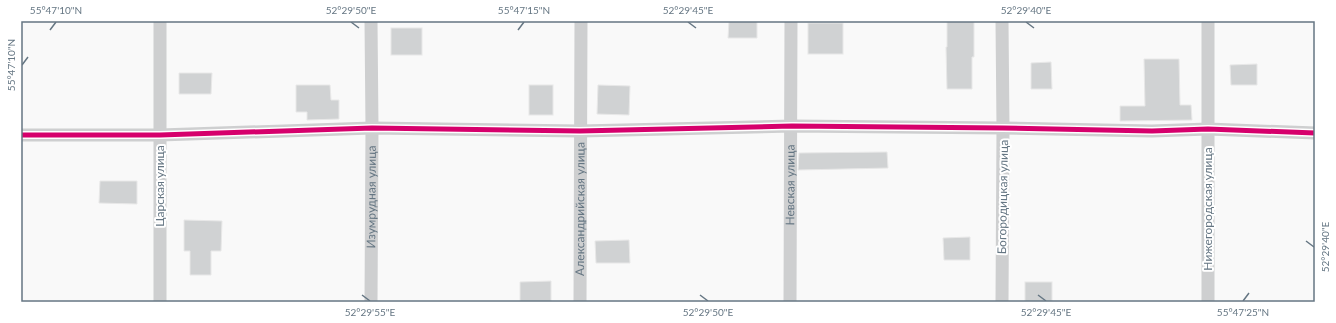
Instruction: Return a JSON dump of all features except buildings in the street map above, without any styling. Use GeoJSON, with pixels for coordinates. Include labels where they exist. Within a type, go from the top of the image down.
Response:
{"type":"FeatureCollection","features":[{"type":"Feature","properties":{"kind":"street","name":"Царская улица"},"geometry":{"type":"LineString","coordinates":[[160,21],[160,302]]}},
{"type":"Feature","properties":{"kind":"street","name":"Изумрудная улица"},"geometry":{"type":"LineString","coordinates":[[371,21],[371,302]]}},
{"type":"Feature","properties":{"kind":"street","name":"Александрийская улица"},"geometry":{"type":"LineString","coordinates":[[580,302],[581,21]]}},
{"type":"Feature","properties":{"kind":"street","name":"Невская улица"},"geometry":{"type":"LineString","coordinates":[[790,302],[792,21]]}},
{"type":"Feature","properties":{"kind":"street","name":"Богородицкая улица"},"geometry":{"type":"LineString","coordinates":[[1002,21],[1002,302]]}},
{"type":"Feature","properties":{"kind":"street","name":"Нижегородская улица"},"geometry":{"type":"LineString","coordinates":[[1208,21],[1208,302]]}},
{"type":"Feature","properties":{"kind":"street"},"geometry":{"type":"LineString","coordinates":[[21,134],[160,135],[372,128],[580,131],[792,126],[1152,131],[1208,129],[1315,133]]}},
{"type":"Feature","properties":{"kind":"cycle path"},"geometry":{"type":"LineString","coordinates":[[21,135],[160,135],[372,128],[580,131],[792,126],[1152,131],[1208,129],[1315,133]]}}]}
